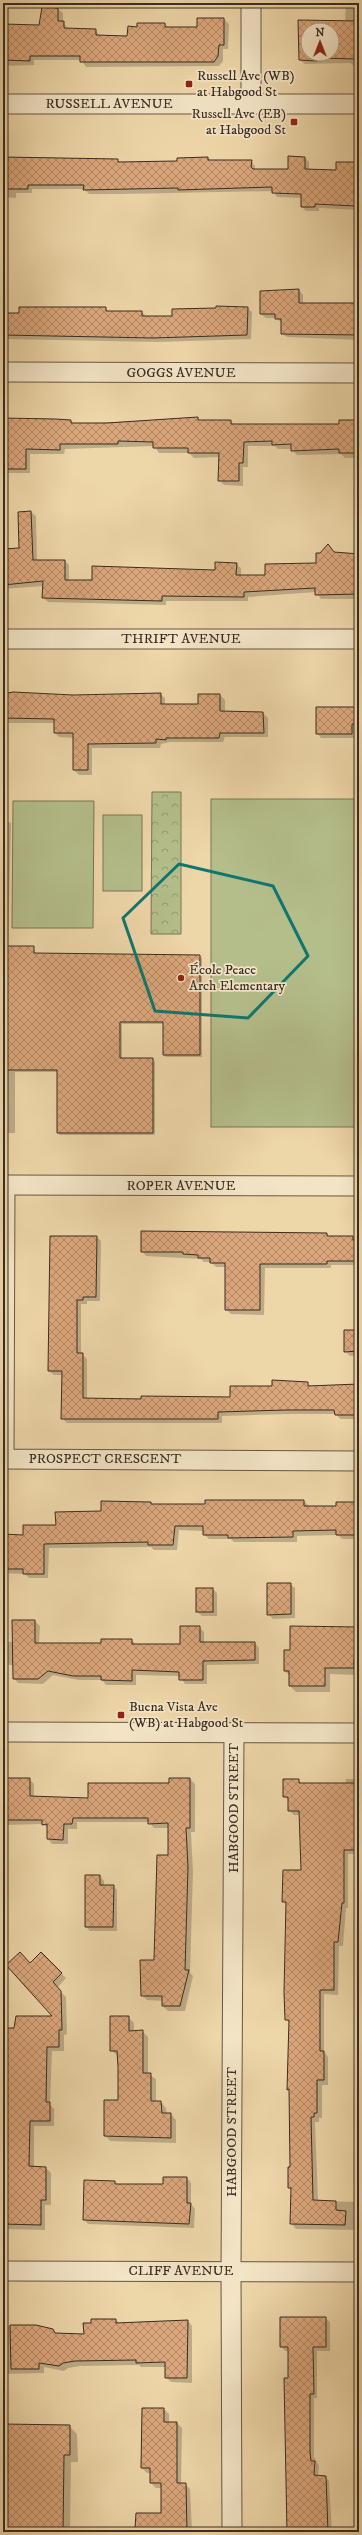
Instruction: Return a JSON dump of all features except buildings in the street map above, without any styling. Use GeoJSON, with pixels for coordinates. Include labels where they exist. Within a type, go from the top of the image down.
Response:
{"type":"FeatureCollection","features":[{"type":"Feature","properties":{"kind":"street"},"geometry":{"type":"LineString","coordinates":[[251,3],[251,104]]}},
{"type":"Feature","properties":{"kind":"street","name":"RUSSELL AVENUE"},"geometry":{"type":"LineString","coordinates":[[3,104],[359,104]]}},
{"type":"Feature","properties":{"kind":"street","name":"GOGGS AVENUE"},"geometry":{"type":"LineString","coordinates":[[3,372],[359,373]]}},
{"type":"Feature","properties":{"kind":"street","name":"THRIFT AVENUE"},"geometry":{"type":"LineString","coordinates":[[3,639],[359,639]]}},
{"type":"Feature","properties":{"kind":"street","name":"ROPER AVENUE"},"geometry":{"type":"LineString","coordinates":[[4,1185],[359,1186]]}},
{"type":"Feature","properties":{"kind":"street","name":"PROSPECT CRESCENT"},"geometry":{"type":"LineString","coordinates":[[4,1185],[4,1459],[359,1461]]}},
{"type":"Feature","properties":{"kind":"street"},"geometry":{"type":"LineString","coordinates":[[3,1732],[359,1733]]}},
{"type":"Feature","properties":{"kind":"street","name":"HABGOOD STREET"},"geometry":{"type":"LineString","coordinates":[[232,2532],[231,2270],[234,1733]]}},
{"type":"Feature","properties":{"kind":"street","name":"CLIFF AVENUE"},"geometry":{"type":"LineString","coordinates":[[3,2270],[231,2270],[359,2272]]}},
{"type":"Feature","properties":{"kind":"highlighted area"},"geometry":{"type":"Polygon","coordinates":[[[179,864],[273,886],[308,956],[248,1018],[155,1011],[123,918],[179,864]]]}},
{"type":"Feature","properties":{"kind":"green space"},"geometry":{"type":"Polygon","coordinates":[[[152,792],[181,792],[181,934],[151,934],[152,792]]]}},
{"type":"Feature","properties":{"kind":"green space"},"geometry":{"type":"Polygon","coordinates":[[[211,799],[359,799],[359,1127],[211,1127],[211,799]]]}},
{"type":"Feature","properties":{"kind":"green space"},"geometry":{"type":"Polygon","coordinates":[[[13,801],[94,801],[93,928],[12,928],[13,801]]]}},
{"type":"Feature","properties":{"kind":"green space"},"geometry":{"type":"Polygon","coordinates":[[[103,815],[142,815],[142,891],[103,891],[103,815]]]}},
{"type":"Feature","properties":{"kind":"place","name":"Russell Ave (WB) at Habgood St"},"geometry":{"type":"Point","coordinates":[189,84]}},
{"type":"Feature","properties":{"kind":"place","name":"Russell Ave (EB) at Habgood St"},"geometry":{"type":"Point","coordinates":[294,122]}},
{"type":"Feature","properties":{"kind":"place","name":"École Peace Arch Elementary"},"geometry":{"type":"Point","coordinates":[181,978]}},
{"type":"Feature","properties":{"kind":"place","name":"Buena Vista Ave (WB) at Habgood St"},"geometry":{"type":"Point","coordinates":[121,1715]}}]}
